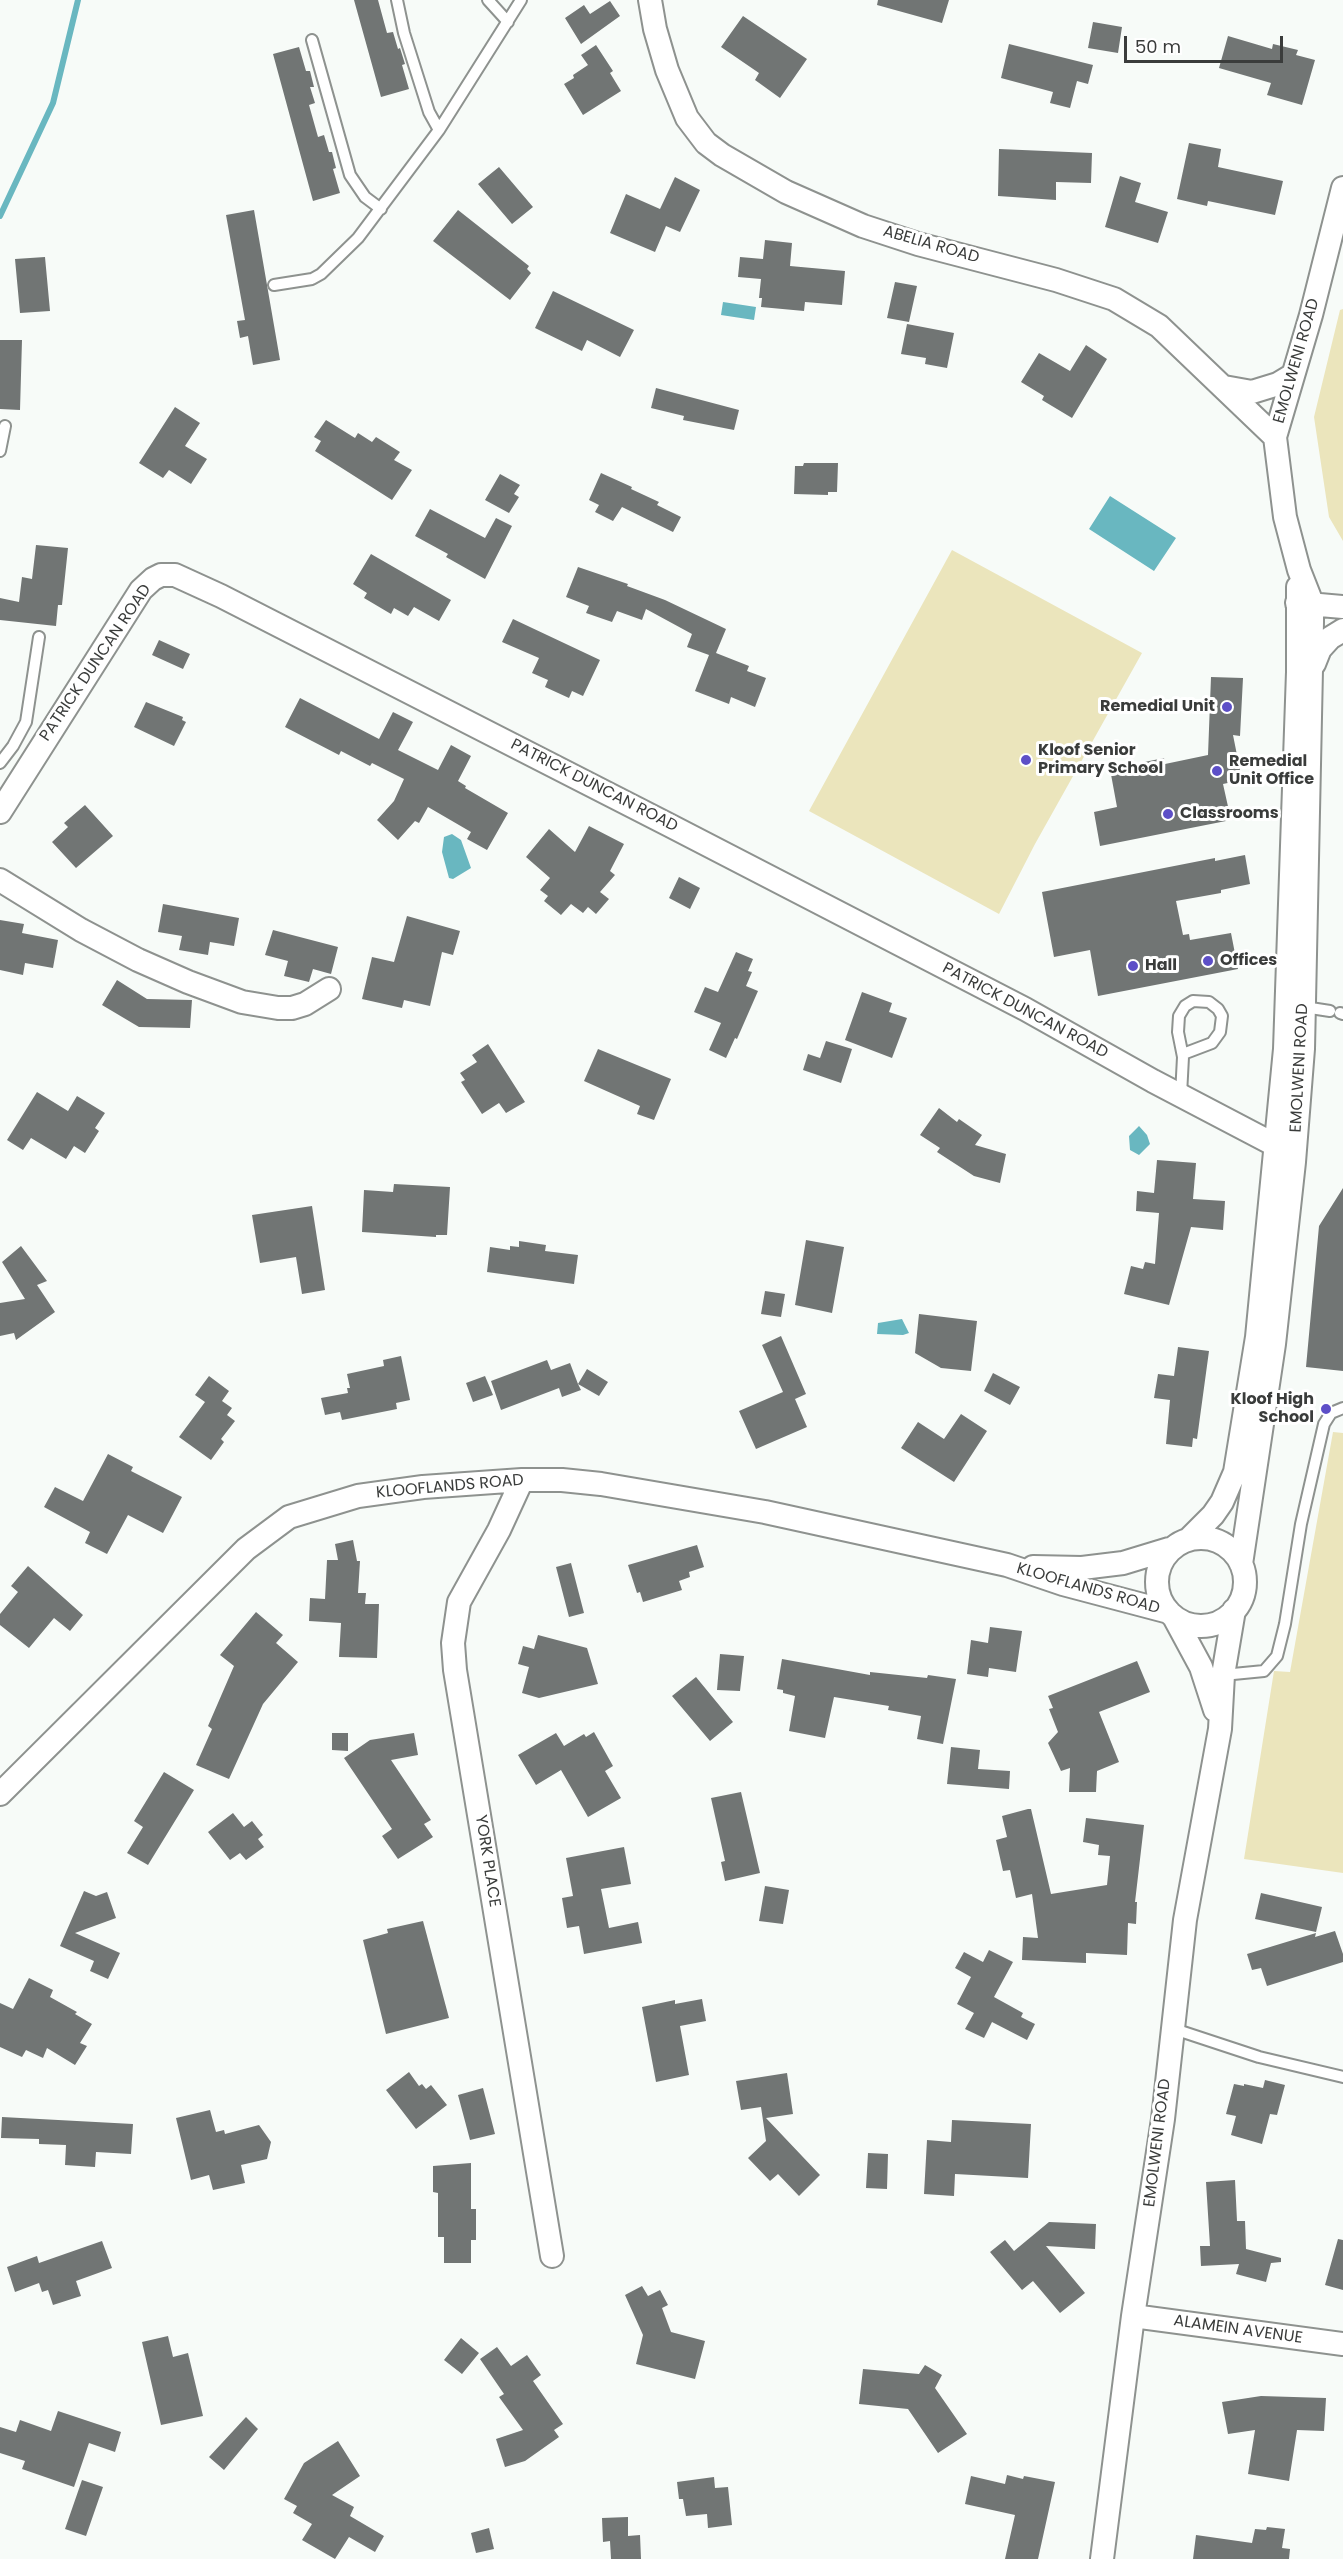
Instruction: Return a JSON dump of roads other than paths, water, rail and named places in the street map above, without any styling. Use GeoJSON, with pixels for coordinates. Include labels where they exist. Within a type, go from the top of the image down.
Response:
{"type":"FeatureCollection","features":[{"type":"Feature","properties":{"kind":"street","name":"ABELIA ROAD"},"geometry":{"type":"LineString","coordinates":[[650,0],[655,29],[667,70],[687,118],[706,143],[722,155],[786,192],[863,226],[918,244],[1067,283],[1114,299],[1159,326],[1275,437]]}},
{"type":"Feature","properties":{"kind":"street","name":"EMOLWENI ROAD"},"geometry":{"type":"LineString","coordinates":[[1241,1564],[1275,1333],[1294,1162],[1303,1049],[1313,667],[1299,570],[1285,517],[1275,437],[1336,246],[1343,188]]}},
{"type":"Feature","properties":{"kind":"street"},"geometry":{"type":"LineString","coordinates":[[1224,387],[1252,392],[1278,384],[1293,375]]}},
{"type":"Feature","properties":{"kind":"street","name":"PATRICK DUNCAN ROAD"},"geometry":{"type":"LineString","coordinates":[[0,812],[141,590],[161,575],[175,575],[232,601],[659,819],[1025,1009],[1181,1096],[1277,1146]]}},
{"type":"Feature","properties":{"kind":"street"},"geometry":{"type":"LineString","coordinates":[[1304,603],[1343,607]]}},
{"type":"Feature","properties":{"kind":"street","name":"EMOLWENI ROAD"},"geometry":{"type":"LineString","coordinates":[[1189,1539],[1213,1515],[1222,1502],[1235,1472],[1257,1337],[1285,1048],[1298,672],[1304,603]]}},
{"type":"Feature","properties":{"kind":"street"},"geometry":{"type":"LineString","coordinates":[[1313,667],[1320,649],[1330,638],[1343,630]]}},
{"type":"Feature","properties":{"kind":"street"},"geometry":{"type":"LineString","coordinates":[[0,880],[81,930],[138,960],[242,1002],[292,1008],[305,1004],[329,989]]}},
{"type":"Feature","properties":{"kind":"street"},"geometry":{"type":"LineString","coordinates":[[1219,1116],[1254,1120],[1279,1115]]}},
{"type":"Feature","properties":{"kind":"street","name":"KLOOFLANDS ROAD"},"geometry":{"type":"LineString","coordinates":[[0,1794],[246,1549],[289,1517],[358,1496],[423,1487],[522,1480],[562,1480],[601,1484],[850,1530],[1007,1565],[1062,1584],[1172,1615]]}},
{"type":"Feature","properties":{"kind":"street","name":"YORK PLACE"},"geometry":{"type":"LineString","coordinates":[[522,1480],[459,1602],[453,1643],[455,1670],[552,2256]]}},
{"type":"Feature","properties":{"kind":"street"},"geometry":{"type":"LineString","coordinates":[[1189,1539],[1214,1540],[1235,1553],[1244,1573],[1244,1593],[1234,1610],[1224,1618],[1206,1625],[1186,1623],[1172,1615],[1161,1602],[1157,1578],[1159,1565],[1169,1549],[1189,1539]]}},
{"type":"Feature","properties":{"kind":"street","name":"KLOOFLANDS ROAD"},"geometry":{"type":"LineString","coordinates":[[1007,1565],[1082,1568],[1123,1563],[1169,1549]]}},
{"type":"Feature","properties":{"kind":"street","name":"EMOLWENI ROAD"},"geometry":{"type":"LineString","coordinates":[[1102,2559],[1133,2316],[1163,2119],[1171,2028],[1185,1920],[1220,1729],[1223,1676],[1234,1610]]}},
{"type":"Feature","properties":{"kind":"street","name":"EMOLWENI ROAD"},"geometry":{"type":"LineString","coordinates":[[1172,1615],[1208,1683],[1220,1729]]}},
{"type":"Feature","properties":{"kind":"street","name":"ALAMEIN AVENUE"},"geometry":{"type":"LineString","coordinates":[[1133,2316],[1343,2344]]}},
{"type":"Feature","properties":{"kind":"lane"},"geometry":{"type":"LineString","coordinates":[[398,0],[407,44],[429,112],[439,130]]}},
{"type":"Feature","properties":{"kind":"lane"},"geometry":{"type":"LineString","coordinates":[[488,0],[507,22]]}},
{"type":"Feature","properties":{"kind":"lane"},"geometry":{"type":"LineString","coordinates":[[274,285],[312,279],[342,257],[381,209],[439,130],[521,0]]}},
{"type":"Feature","properties":{"kind":"lane"},"geometry":{"type":"LineString","coordinates":[[312,40],[351,175],[365,197],[381,209]]}},
{"type":"Feature","properties":{"kind":"lane"},"geometry":{"type":"LineString","coordinates":[[0,451],[5,426]]}},
{"type":"Feature","properties":{"kind":"lane"},"geometry":{"type":"LineString","coordinates":[[0,763],[13,746],[26,722],[39,637]]}},
{"type":"Feature","properties":{"kind":"lane"},"geometry":{"type":"LineString","coordinates":[[1181,1096],[1183,1054],[1178,1032],[1179,1016],[1185,1006],[1193,1000],[1209,1002],[1222,1016],[1220,1032],[1212,1043],[1183,1054]]}},
{"type":"Feature","properties":{"kind":"lane"},"geometry":{"type":"LineString","coordinates":[[1304,1008],[1338,1013]]}},
{"type":"Feature","properties":{"kind":"lane"},"geometry":{"type":"LineString","coordinates":[[1223,1676],[1264,1671],[1277,1656],[1285,1624],[1301,1524],[1323,1424],[1331,1413],[1343,1408]]}},
{"type":"Feature","properties":{"kind":"lane"},"geometry":{"type":"LineString","coordinates":[[1171,2028],[1259,2057],[1343,2077]]}},
{"type":"Feature","properties":{"kind":"water"},"geometry":{"type":"Polygon","coordinates":[[[723,302],[756,307],[754,320],[721,315],[723,302]]]}},
{"type":"Feature","properties":{"kind":"water"},"geometry":{"type":"Polygon","coordinates":[[[1110,496],[1176,538],[1154,571],[1089,529],[1110,496]]]}},
{"type":"Feature","properties":{"kind":"water"},"geometry":{"type":"Polygon","coordinates":[[[452,834],[461,840],[471,868],[453,879],[449,878],[442,852],[444,837],[452,834]]]}},
{"type":"Feature","properties":{"kind":"water"},"geometry":{"type":"Polygon","coordinates":[[[1139,1126],[1147,1135],[1150,1144],[1139,1155],[1130,1150],[1129,1136],[1139,1126]]]}},
{"type":"Feature","properties":{"kind":"water"},"geometry":{"type":"Polygon","coordinates":[[[902,1319],[909,1333],[903,1335],[877,1334],[878,1323],[902,1319]]]}},
{"type":"Feature","properties":{"kind":"waterway"},"geometry":{"type":"LineString","coordinates":[[0,216],[53,103],[78,0]]}},
{"type":"Feature","properties":{"kind":"place","name":"Remedial Unit"},"geometry":{"type":"Point","coordinates":[1227,707]}},
{"type":"Feature","properties":{"kind":"place","name":"Kloof Senior Primary School"},"geometry":{"type":"Point","coordinates":[1026,760]}},
{"type":"Feature","properties":{"kind":"place","name":"Remedial Unit Office"},"geometry":{"type":"Point","coordinates":[1217,771]}},
{"type":"Feature","properties":{"kind":"place","name":"Classrooms"},"geometry":{"type":"Point","coordinates":[1168,814]}},
{"type":"Feature","properties":{"kind":"place","name":"Offices"},"geometry":{"type":"Point","coordinates":[1208,961]}},
{"type":"Feature","properties":{"kind":"place","name":"Hall"},"geometry":{"type":"Point","coordinates":[1133,966]}},
{"type":"Feature","properties":{"kind":"place","name":"Kloof High School"},"geometry":{"type":"Point","coordinates":[1326,1409]}}]}
